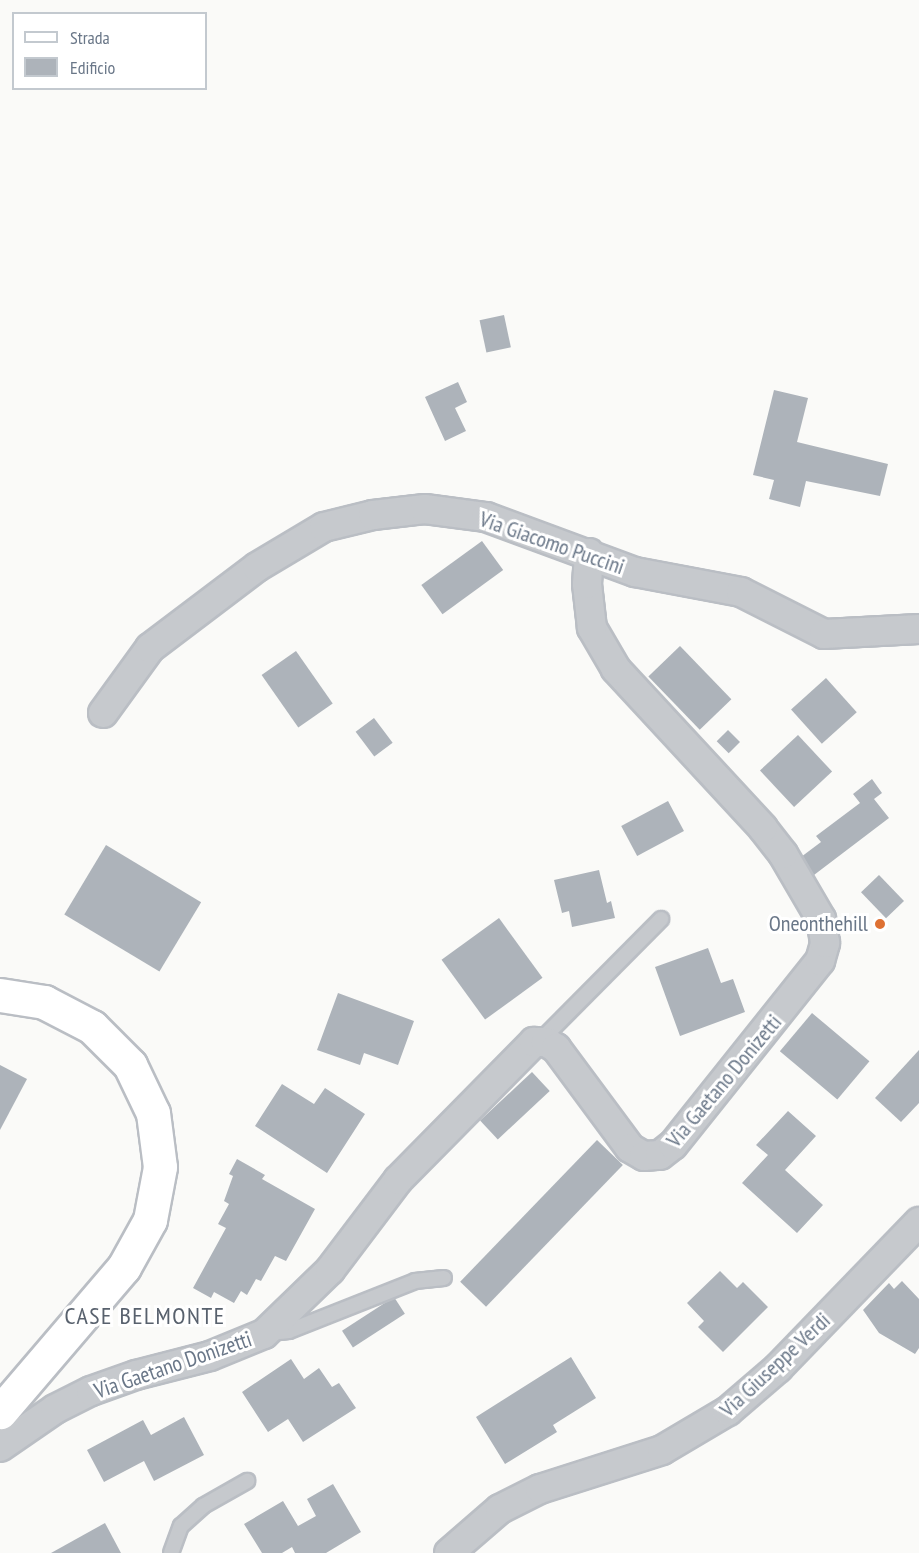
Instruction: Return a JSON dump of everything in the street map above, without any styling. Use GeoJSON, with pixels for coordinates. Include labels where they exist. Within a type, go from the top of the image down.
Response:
{"type":"FeatureCollection","features":[{"type":"Feature","properties":{"kind":"main road"},"geometry":{"type":"LineString","coordinates":[[0,995],[44,1002],[92,1027],[130,1065],[153,1113],[160,1167],[150,1220],[124,1267],[0,1412]]}},
{"type":"Feature","properties":{"kind":"street","name":"Via Giacomo Puccini"},"geometry":{"type":"LineString","coordinates":[[103,713],[150,648],[256,567],[324,527],[374,515],[425,509],[486,517],[589,553],[635,572],[741,592],[824,634],[919,629]]}},
{"type":"Feature","properties":{"kind":"street","name":"Via Gaetano Donizetti"},"geometry":{"type":"LineString","coordinates":[[0,1447],[55,1409],[91,1391],[136,1375],[210,1356],[264,1334],[330,1270],[398,1180],[528,1046],[540,1041],[556,1048],[630,1148],[644,1156],[660,1155],[809,978],[820,961],[825,943],[821,919],[763,828],[616,669],[592,628],[587,584],[589,553]]}},
{"type":"Feature","properties":{"kind":"street","name":"Via Giuseppe Verdi"},"geometry":{"type":"LineString","coordinates":[[449,1553],[500,1509],[530,1494],[662,1450],[728,1411],[778,1368],[919,1222]]}},
{"type":"Feature","properties":{"kind":"lane"},"geometry":{"type":"LineString","coordinates":[[540,1041],[661,919]]}},
{"type":"Feature","properties":{"kind":"lane"},"geometry":{"type":"LineString","coordinates":[[264,1334],[289,1331],[415,1281],[444,1278]]}},
{"type":"Feature","properties":{"kind":"lane"},"geometry":{"type":"LineString","coordinates":[[171,1553],[182,1526],[203,1506],[247,1481]]}},
{"type":"Feature","properties":{"kind":"building"},"geometry":{"type":"Polygon","coordinates":[[[504,315],[511,347],[486,352],[480,320],[504,315]]]}},
{"type":"Feature","properties":{"kind":"building"},"geometry":{"type":"Polygon","coordinates":[[[458,382],[467,402],[455,408],[466,431],[445,441],[425,397],[458,382]]]}},
{"type":"Feature","properties":{"kind":"building"},"geometry":{"type":"Polygon","coordinates":[[[774,390],[808,398],[797,442],[888,464],[880,496],[806,481],[800,507],[769,499],[774,480],[753,475],[774,390]]]}},
{"type":"Feature","properties":{"kind":"building"},"geometry":{"type":"Polygon","coordinates":[[[482,541],[503,570],[442,614],[421,585],[482,541]]]}},
{"type":"Feature","properties":{"kind":"building"},"geometry":{"type":"Polygon","coordinates":[[[680,646],[731,699],[700,730],[648,677],[680,646]]]}},
{"type":"Feature","properties":{"kind":"building"},"geometry":{"type":"Polygon","coordinates":[[[296,651],[333,703],[298,728],[262,675],[296,651]]]}},
{"type":"Feature","properties":{"kind":"building"},"geometry":{"type":"Polygon","coordinates":[[[826,678],[857,712],[822,744],[791,709],[826,678]]]}},
{"type":"Feature","properties":{"kind":"building"},"geometry":{"type":"Polygon","coordinates":[[[374,718],[393,743],[374,757],[356,732],[374,718]]]}},
{"type":"Feature","properties":{"kind":"building"},"geometry":{"type":"Polygon","coordinates":[[[728,730],[740,742],[729,753],[717,741],[728,730]]]}},
{"type":"Feature","properties":{"kind":"building"},"geometry":{"type":"Polygon","coordinates":[[[798,735],[832,772],[794,807],[760,770],[798,735]]]}},
{"type":"Feature","properties":{"kind":"building"},"geometry":{"type":"Polygon","coordinates":[[[872,779],[882,793],[874,799],[889,818],[814,875],[801,857],[821,842],[816,836],[860,803],[853,794],[872,779]]]}},
{"type":"Feature","properties":{"kind":"building"},"geometry":{"type":"Polygon","coordinates":[[[668,801],[684,831],[637,856],[621,826],[668,801]]]}},
{"type":"Feature","properties":{"kind":"building"},"geometry":{"type":"Polygon","coordinates":[[[106,845],[201,902],[159,972],[64,914],[106,845]]]}},
{"type":"Feature","properties":{"kind":"building"},"geometry":{"type":"Polygon","coordinates":[[[599,870],[607,903],[611,901],[615,918],[572,927],[569,911],[562,913],[554,880],[599,870]]]}},
{"type":"Feature","properties":{"kind":"building"},"geometry":{"type":"Polygon","coordinates":[[[879,875],[904,901],[886,918],[861,892],[879,875]]]}},
{"type":"Feature","properties":{"kind":"building"},"geometry":{"type":"Polygon","coordinates":[[[499,918],[542,978],[485,1020],[442,960],[499,918]]]}},
{"type":"Feature","properties":{"kind":"building"},"geometry":{"type":"Polygon","coordinates":[[[708,948],[721,983],[733,979],[745,1012],[680,1036],[655,967],[708,948]]]}},
{"type":"Feature","properties":{"kind":"building"},"geometry":{"type":"Polygon","coordinates":[[[338,993],[414,1021],[398,1065],[364,1053],[360,1065],[317,1050],[338,993]]]}},
{"type":"Feature","properties":{"kind":"building"},"geometry":{"type":"Polygon","coordinates":[[[812,1013],[869,1061],[837,1100],[780,1051],[812,1013]]]}},
{"type":"Feature","properties":{"kind":"building"},"geometry":{"type":"Polygon","coordinates":[[[919,1050],[919,1103],[901,1122],[875,1098],[919,1050]]]}},
{"type":"Feature","properties":{"kind":"building"},"geometry":{"type":"Polygon","coordinates":[[[0,1065],[27,1079],[0,1130],[0,1065]]]}},
{"type":"Feature","properties":{"kind":"building"},"geometry":{"type":"Polygon","coordinates":[[[532,1072],[550,1091],[498,1139],[480,1120],[532,1072]]]}},
{"type":"Feature","properties":{"kind":"building"},"geometry":{"type":"Polygon","coordinates":[[[282,1084],[314,1104],[325,1088],[365,1114],[327,1173],[255,1126],[282,1084]]]}},
{"type":"Feature","properties":{"kind":"building"},"geometry":{"type":"Polygon","coordinates":[[[788,1111],[816,1136],[785,1170],[823,1205],[797,1233],[742,1183],[768,1155],[756,1145],[788,1111]]]}},
{"type":"Feature","properties":{"kind":"building"},"geometry":{"type":"Polygon","coordinates":[[[597,1140],[623,1165],[486,1307],[460,1282],[597,1140]]]}},
{"type":"Feature","properties":{"kind":"building"},"geometry":{"type":"Polygon","coordinates":[[[237,1159],[265,1175],[262,1179],[315,1209],[286,1261],[275,1256],[261,1281],[256,1279],[247,1295],[241,1291],[234,1303],[214,1292],[211,1298],[193,1288],[226,1228],[218,1224],[229,1204],[224,1201],[233,1176],[229,1174],[237,1159]]]}},
{"type":"Feature","properties":{"kind":"building"},"geometry":{"type":"Polygon","coordinates":[[[720,1271],[737,1288],[743,1282],[768,1307],[723,1352],[698,1327],[704,1321],[687,1303],[720,1271]]]}},
{"type":"Feature","properties":{"kind":"building"},"geometry":{"type":"Polygon","coordinates":[[[902,1281],[919,1299],[919,1348],[915,1354],[879,1333],[863,1310],[889,1283],[894,1289],[902,1281]]]}},
{"type":"Feature","properties":{"kind":"building"},"geometry":{"type":"Polygon","coordinates":[[[394,1297],[405,1314],[353,1348],[342,1331],[394,1297]]]}},
{"type":"Feature","properties":{"kind":"building"},"geometry":{"type":"Polygon","coordinates":[[[571,1357],[596,1398],[553,1425],[557,1432],[505,1464],[476,1417],[571,1357]]]}},
{"type":"Feature","properties":{"kind":"building"},"geometry":{"type":"Polygon","coordinates":[[[291,1359],[304,1379],[319,1368],[332,1387],[339,1383],[356,1408],[303,1442],[288,1419],[268,1432],[242,1392],[291,1359]]]}},
{"type":"Feature","properties":{"kind":"building"},"geometry":{"type":"Polygon","coordinates":[[[184,1417],[204,1455],[154,1481],[144,1461],[104,1482],[87,1450],[143,1420],[151,1435],[184,1417]]]}},
{"type":"Feature","properties":{"kind":"building"},"geometry":{"type":"Polygon","coordinates":[[[333,1484],[361,1532],[326,1553],[295,1553],[292,1547],[282,1553],[262,1553],[244,1524],[283,1501],[298,1526],[316,1516],[307,1499],[333,1484]]]}},
{"type":"Feature","properties":{"kind":"building"},"geometry":{"type":"Polygon","coordinates":[[[105,1523],[121,1553],[51,1553],[105,1523]]]}},
{"type":"Feature","properties":{"kind":"place","name":"Oneonthehill"},"geometry":{"type":"Point","coordinates":[880,924]}},
{"type":"Feature","properties":{"kind":"district","name":"CASE BELMONTE"},"geometry":{"type":"Point","coordinates":[145,1316]}}]}
